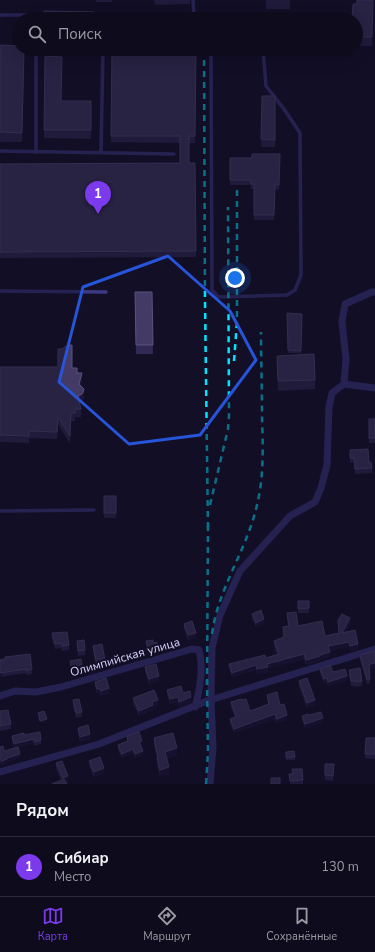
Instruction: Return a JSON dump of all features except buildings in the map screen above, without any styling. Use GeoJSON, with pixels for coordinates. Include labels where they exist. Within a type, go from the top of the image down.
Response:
{"type":"FeatureCollection","features":[{"type":"Feature","properties":{"kind":"street"},"geometry":{"type":"LineString","coordinates":[[344,384],[346,359],[342,322],[345,304],[375,292]]}},
{"type":"Feature","properties":{"kind":"street"},"geometry":{"type":"LineString","coordinates":[[210,784],[213,747],[211,700],[212,648],[220,615],[240,571],[290,516],[315,502],[321,488],[327,466],[329,407],[332,393],[344,384],[375,388]]}},
{"type":"Feature","properties":{"kind":"street","name":"Олимпийская улица"},"geometry":{"type":"LineString","coordinates":[[0,696],[15,691],[36,692],[60,687],[192,649],[199,650],[202,660],[195,707]]}},
{"type":"Feature","properties":{"kind":"street"},"geometry":{"type":"LineString","coordinates":[[0,772],[99,744],[211,700],[375,649]]}},
{"type":"Feature","properties":{"kind":"lane"},"geometry":{"type":"LineString","coordinates":[[193,0],[194,12]]}},
{"type":"Feature","properties":{"kind":"lane"},"geometry":{"type":"LineString","coordinates":[[0,16],[12,16]]}},
{"type":"Feature","properties":{"kind":"lane"},"geometry":{"type":"LineString","coordinates":[[36,56],[36,152]]}},
{"type":"Feature","properties":{"kind":"lane"},"geometry":{"type":"LineString","coordinates":[[101,152],[103,56]]}},
{"type":"Feature","properties":{"kind":"lane"},"geometry":{"type":"LineString","coordinates":[[211,56],[212,290],[218,297],[287,295],[295,290],[301,276],[300,133],[266,86],[264,56]]}},
{"type":"Feature","properties":{"kind":"lane"},"geometry":{"type":"LineString","coordinates":[[0,151],[174,154]]}},
{"type":"Feature","properties":{"kind":"lane"},"geometry":{"type":"LineString","coordinates":[[0,291],[106,292]]}},
{"type":"Feature","properties":{"kind":"lane"},"geometry":{"type":"LineString","coordinates":[[0,511],[94,510]]}},
{"type":"Feature","properties":{"kind":"highlighted area"},"geometry":{"type":"Polygon","coordinates":[[[168,256],[230,311],[256,360],[200,435],[129,444],[59,382],[83,287],[168,256]]]}},
{"type":"Feature","properties":{"kind":"railway"},"geometry":{"type":"LineString","coordinates":[[204,56],[208,530]]}},
{"type":"Feature","properties":{"kind":"railway"},"geometry":{"type":"LineString","coordinates":[[234,361],[237,322],[237,190]]}},
{"type":"Feature","properties":{"kind":"railway"},"geometry":{"type":"LineString","coordinates":[[210,505],[228,429],[229,416],[228,207]]}},
{"type":"Feature","properties":{"kind":"railway"},"geometry":{"type":"LineString","coordinates":[[212,634],[220,601],[247,538],[259,494],[263,450],[261,332]]}},
{"type":"Feature","properties":{"kind":"railway"},"geometry":{"type":"LineString","coordinates":[[207,685],[208,525]]}},
{"type":"Feature","properties":{"kind":"railway"},"geometry":{"type":"LineString","coordinates":[[206,784],[208,752],[207,680]]}},
{"type":"Feature","properties":{"kind":"place","name":"Сибиар"},"geometry":{"type":"Point","coordinates":[98,214]}}]}
